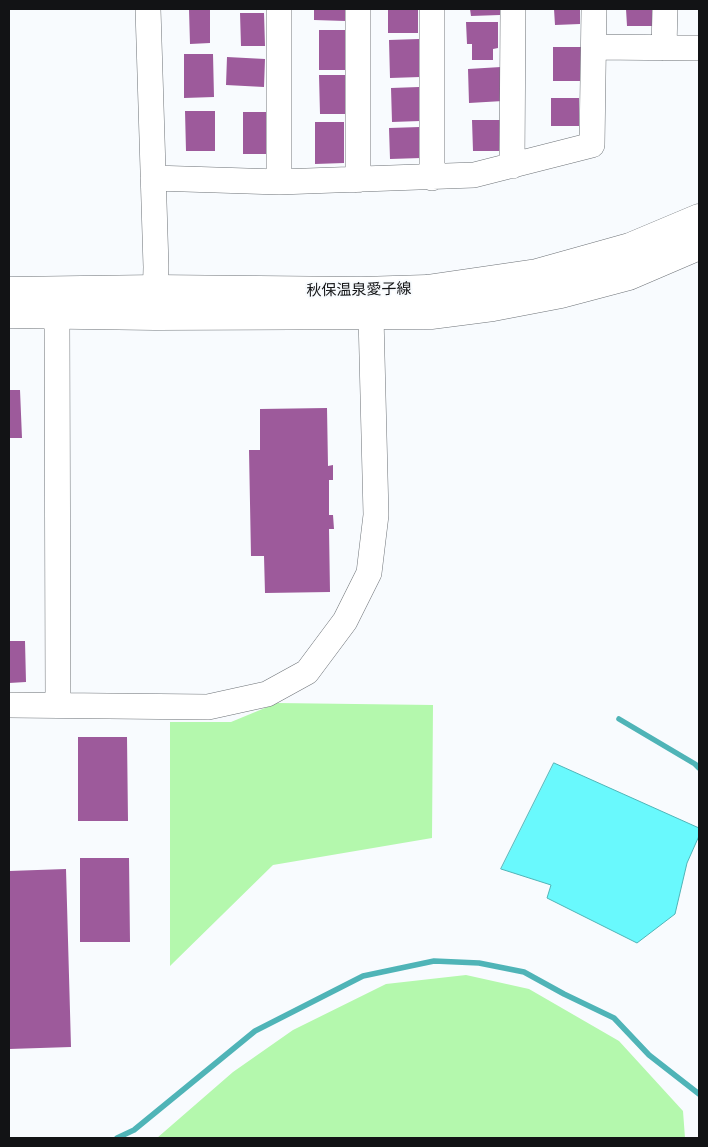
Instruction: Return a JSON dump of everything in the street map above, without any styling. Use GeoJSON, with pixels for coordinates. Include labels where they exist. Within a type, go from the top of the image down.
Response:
{"type":"FeatureCollection","features":[{"type":"Feature","properties":{"kind":"main road","name":"秋保温泉愛子線"},"geometry":{"type":"LineString","coordinates":[[9,291],[155,289],[360,291],[427,289],[537,273],[630,247],[699,218]]}},
{"type":"Feature","properties":{"kind":"main road","name":"秋保温泉愛子線"},"geometry":{"type":"LineString","coordinates":[[9,314],[371,316],[440,314],[493,307],[561,294],[629,276],[699,246]]}},
{"type":"Feature","properties":{"kind":"street"},"geometry":{"type":"LineString","coordinates":[[148,9],[153,178],[154,316]]}},
{"type":"Feature","properties":{"kind":"street"},"geometry":{"type":"LineString","coordinates":[[278,182],[279,9]]}},
{"type":"Feature","properties":{"kind":"street"},"geometry":{"type":"LineString","coordinates":[[358,9],[358,180]]}},
{"type":"Feature","properties":{"kind":"street"},"geometry":{"type":"LineString","coordinates":[[432,9],[432,178]]}},
{"type":"Feature","properties":{"kind":"street"},"geometry":{"type":"LineString","coordinates":[[512,166],[514,9]]}},
{"type":"Feature","properties":{"kind":"street"},"geometry":{"type":"LineString","coordinates":[[153,178],[278,182],[474,176],[592,145],[594,9]]}},
{"type":"Feature","properties":{"kind":"street"},"geometry":{"type":"LineString","coordinates":[[664,48],[665,9]]}},
{"type":"Feature","properties":{"kind":"street"},"geometry":{"type":"LineString","coordinates":[[594,47],[699,48]]}},
{"type":"Feature","properties":{"kind":"street"},"geometry":{"type":"LineString","coordinates":[[57,315],[58,704]]}},
{"type":"Feature","properties":{"kind":"street"},"geometry":{"type":"LineString","coordinates":[[9,705],[208,707],[267,694],[307,672],[345,621],[369,573],[376,515],[371,316]]}},
{"type":"Feature","properties":{"kind":"green space"},"geometry":{"type":"Polygon","coordinates":[[[277,703],[433,705],[432,838],[273,865],[170,966],[170,722],[231,722],[277,703]]]}},
{"type":"Feature","properties":{"kind":"green space"},"geometry":{"type":"Polygon","coordinates":[[[466,975],[529,989],[619,1041],[683,1111],[685,1138],[157,1138],[233,1072],[293,1030],[386,984],[466,975]]]}},
{"type":"Feature","properties":{"kind":"water"},"geometry":{"type":"Polygon","coordinates":[[[554,763],[699,828],[699,836],[687,863],[675,914],[637,943],[547,898],[551,885],[501,869],[554,763]]]}},
{"type":"Feature","properties":{"kind":"building"},"geometry":{"type":"Polygon","coordinates":[[[189,9],[210,9],[210,43],[190,44],[189,9]]]}},
{"type":"Feature","properties":{"kind":"building"},"geometry":{"type":"Polygon","coordinates":[[[314,9],[346,9],[346,21],[314,20],[314,9]]]}},
{"type":"Feature","properties":{"kind":"building"},"geometry":{"type":"Polygon","coordinates":[[[388,9],[418,9],[418,33],[388,33],[388,9]]]}},
{"type":"Feature","properties":{"kind":"building"},"geometry":{"type":"Polygon","coordinates":[[[470,9],[500,9],[500,15],[471,16],[470,9]]]}},
{"type":"Feature","properties":{"kind":"building"},"geometry":{"type":"Polygon","coordinates":[[[554,9],[580,9],[580,24],[555,25],[554,9]]]}},
{"type":"Feature","properties":{"kind":"building"},"geometry":{"type":"Polygon","coordinates":[[[626,9],[658,9],[658,26],[627,26],[626,9]]]}},
{"type":"Feature","properties":{"kind":"building"},"geometry":{"type":"Polygon","coordinates":[[[240,13],[264,13],[265,46],[241,46],[240,13]]]}},
{"type":"Feature","properties":{"kind":"building"},"geometry":{"type":"Polygon","coordinates":[[[466,22],[498,22],[498,48],[493,49],[493,60],[472,60],[472,44],[467,44],[466,22]]]}},
{"type":"Feature","properties":{"kind":"building"},"geometry":{"type":"Polygon","coordinates":[[[319,30],[348,30],[348,70],[319,70],[319,30]]]}},
{"type":"Feature","properties":{"kind":"building"},"geometry":{"type":"Polygon","coordinates":[[[419,39],[420,77],[390,78],[389,40],[419,39]]]}},
{"type":"Feature","properties":{"kind":"building"},"geometry":{"type":"Polygon","coordinates":[[[553,47],[584,47],[583,81],[553,81],[553,47]]]}},
{"type":"Feature","properties":{"kind":"building"},"geometry":{"type":"Polygon","coordinates":[[[184,54],[213,54],[214,97],[184,98],[184,54]]]}},
{"type":"Feature","properties":{"kind":"building"},"geometry":{"type":"Polygon","coordinates":[[[227,57],[265,59],[264,87],[226,85],[227,57]]]}},
{"type":"Feature","properties":{"kind":"building"},"geometry":{"type":"Polygon","coordinates":[[[501,67],[503,101],[469,103],[468,69],[501,67]]]}},
{"type":"Feature","properties":{"kind":"building"},"geometry":{"type":"Polygon","coordinates":[[[319,75],[347,75],[348,114],[320,114],[319,75]]]}},
{"type":"Feature","properties":{"kind":"building"},"geometry":{"type":"Polygon","coordinates":[[[419,87],[420,121],[392,122],[391,88],[419,87]]]}},
{"type":"Feature","properties":{"kind":"building"},"geometry":{"type":"Polygon","coordinates":[[[551,98],[579,98],[579,126],[551,126],[551,98]]]}},
{"type":"Feature","properties":{"kind":"building"},"geometry":{"type":"Polygon","coordinates":[[[185,111],[215,111],[215,151],[186,151],[185,111]]]}},
{"type":"Feature","properties":{"kind":"building"},"geometry":{"type":"Polygon","coordinates":[[[243,112],[273,112],[273,154],[243,154],[243,112]]]}},
{"type":"Feature","properties":{"kind":"building"},"geometry":{"type":"Polygon","coordinates":[[[472,120],[502,120],[503,151],[473,151],[472,120]]]}},
{"type":"Feature","properties":{"kind":"building"},"geometry":{"type":"Polygon","coordinates":[[[315,122],[344,122],[344,163],[315,164],[315,122]]]}},
{"type":"Feature","properties":{"kind":"building"},"geometry":{"type":"Polygon","coordinates":[[[420,127],[421,158],[390,159],[389,128],[420,127]]]}},
{"type":"Feature","properties":{"kind":"building"},"geometry":{"type":"Polygon","coordinates":[[[9,390],[20,390],[22,438],[9,438],[9,390]]]}},
{"type":"Feature","properties":{"kind":"building"},"geometry":{"type":"Polygon","coordinates":[[[327,408],[328,466],[333,465],[333,480],[329,480],[329,515],[333,515],[334,529],[329,529],[330,592],[265,593],[264,556],[251,556],[249,450],[260,450],[260,409],[327,408]]]}},
{"type":"Feature","properties":{"kind":"building"},"geometry":{"type":"Polygon","coordinates":[[[9,641],[25,641],[26,682],[9,683],[9,641]]]}},
{"type":"Feature","properties":{"kind":"building"},"geometry":{"type":"Polygon","coordinates":[[[78,737],[127,737],[128,821],[78,821],[78,737]]]}},
{"type":"Feature","properties":{"kind":"building"},"geometry":{"type":"Polygon","coordinates":[[[80,858],[129,858],[130,942],[80,942],[80,858]]]}},
{"type":"Feature","properties":{"kind":"building"},"geometry":{"type":"Polygon","coordinates":[[[66,869],[71,1047],[9,1049],[9,871],[66,869]]]}},
{"type":"Feature","properties":{"kind":"waterway"},"geometry":{"type":"LineString","coordinates":[[619,719],[699,768]]}},
{"type":"Feature","properties":{"kind":"waterway"},"geometry":{"type":"LineString","coordinates":[[117,1138],[134,1130],[255,1031],[363,976],[434,961],[479,963],[524,972],[614,1018],[649,1055],[699,1094]]}}]}
